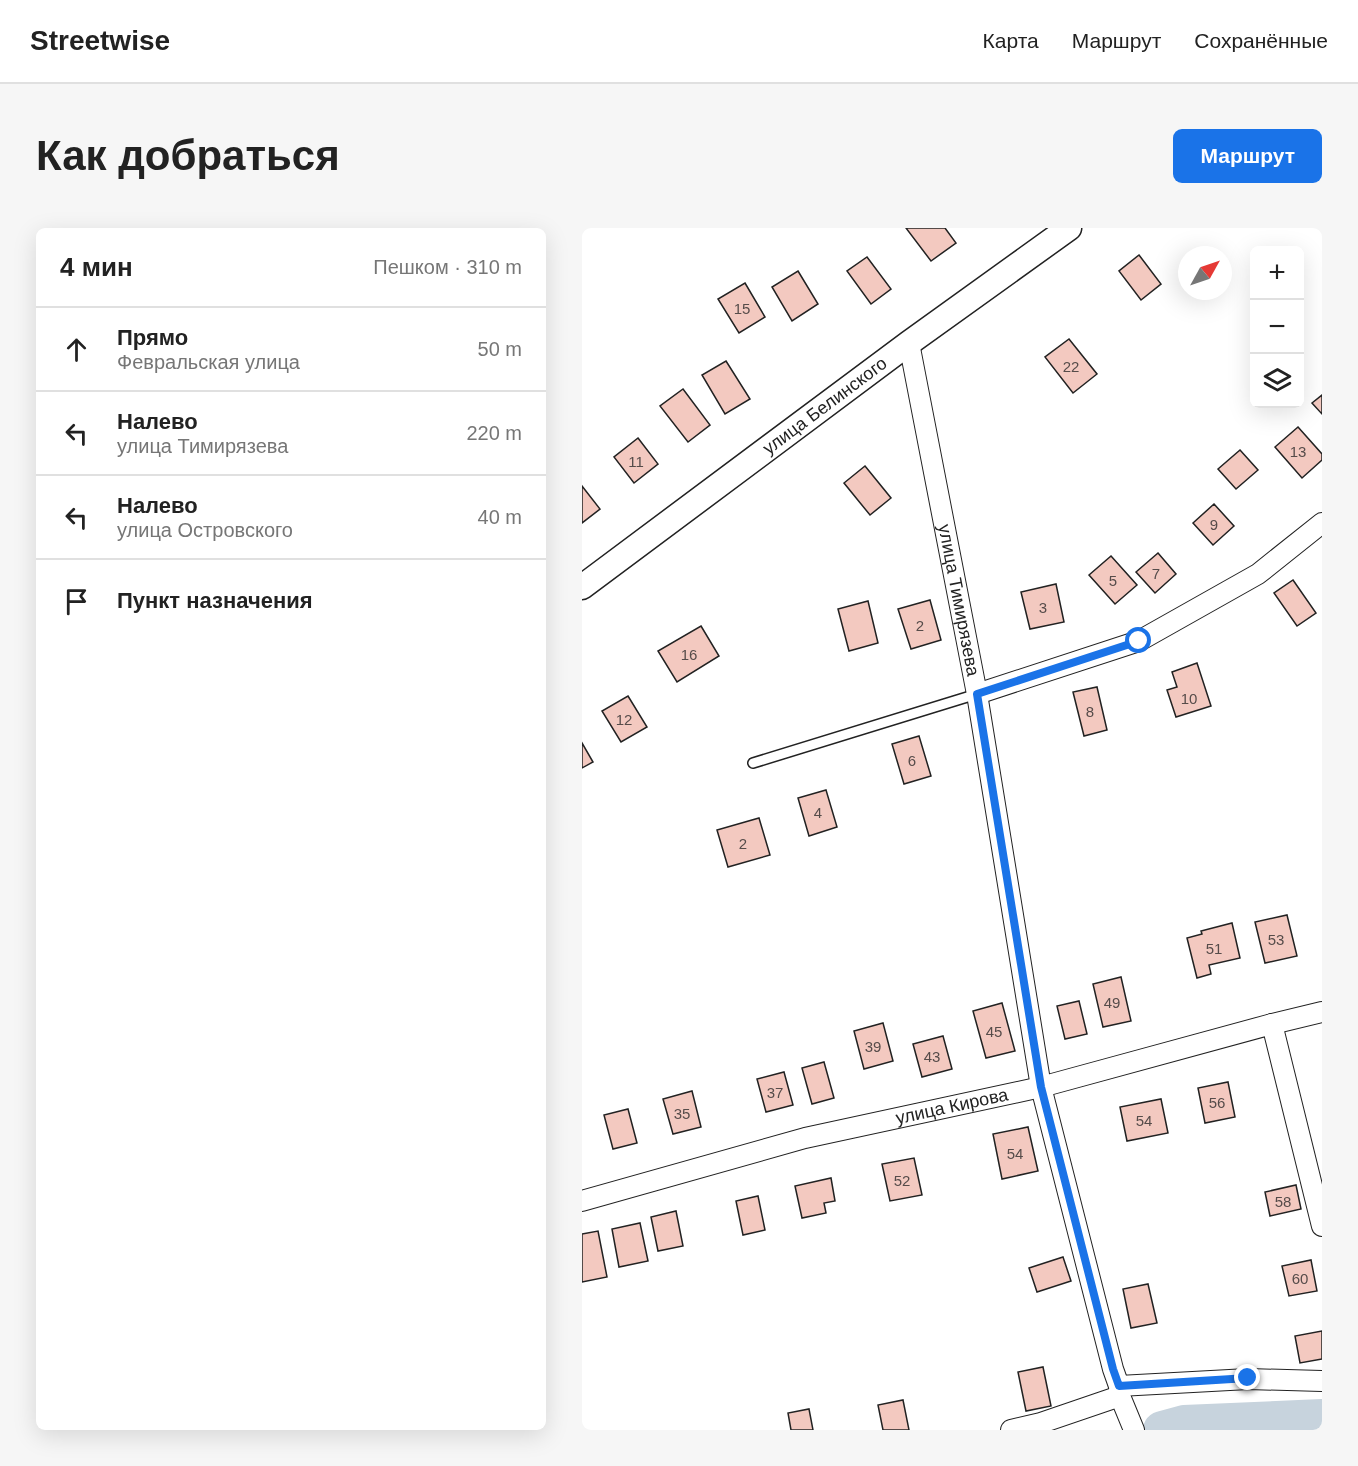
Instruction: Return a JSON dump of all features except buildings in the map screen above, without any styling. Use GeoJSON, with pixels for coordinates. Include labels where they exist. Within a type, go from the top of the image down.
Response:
{"type":"FeatureCollection","features":[{"type":"Feature","properties":{"kind":"street","name":"улица Белинского"},"geometry":{"type":"LineString","coordinates":[[582,588],[909,343],[1070,228]]}},
{"type":"Feature","properties":{"kind":"street","name":"улица Тимирязева"},"geometry":{"type":"LineString","coordinates":[[909,343],[977,694],[1041,1087],[1110,1358],[1133,1426]]}},
{"type":"Feature","properties":{"kind":"street"},"geometry":{"type":"LineString","coordinates":[[977,694],[1139,641],[1258,574],[1322,523]]}},
{"type":"Feature","properties":{"kind":"street","name":"улица Кирова"},"geometry":{"type":"LineString","coordinates":[[582,1201],[805,1138],[1041,1087],[1322,1012]]}},
{"type":"Feature","properties":{"kind":"street"},"geometry":{"type":"LineString","coordinates":[[1272,1024],[1322,1226]]}},
{"type":"Feature","properties":{"kind":"street"},"geometry":{"type":"LineString","coordinates":[[1011,1430],[1041,1423],[1120,1391],[1248,1378],[1322,1381]]}},
{"type":"Feature","properties":{"kind":"lane"},"geometry":{"type":"LineString","coordinates":[[753,763],[977,694]]}},
{"type":"Feature","properties":{"kind":"waterway"},"geometry":{"type":"LineString","coordinates":[[1162,1430],[1184,1424],[1322,1418]]}},
{"type":"Feature","properties":{"kind":"route"},"geometry":{"type":"LineString","coordinates":[[1139,641],[977,694],[1041,1087],[1119,1386],[1248,1378]]}}]}
